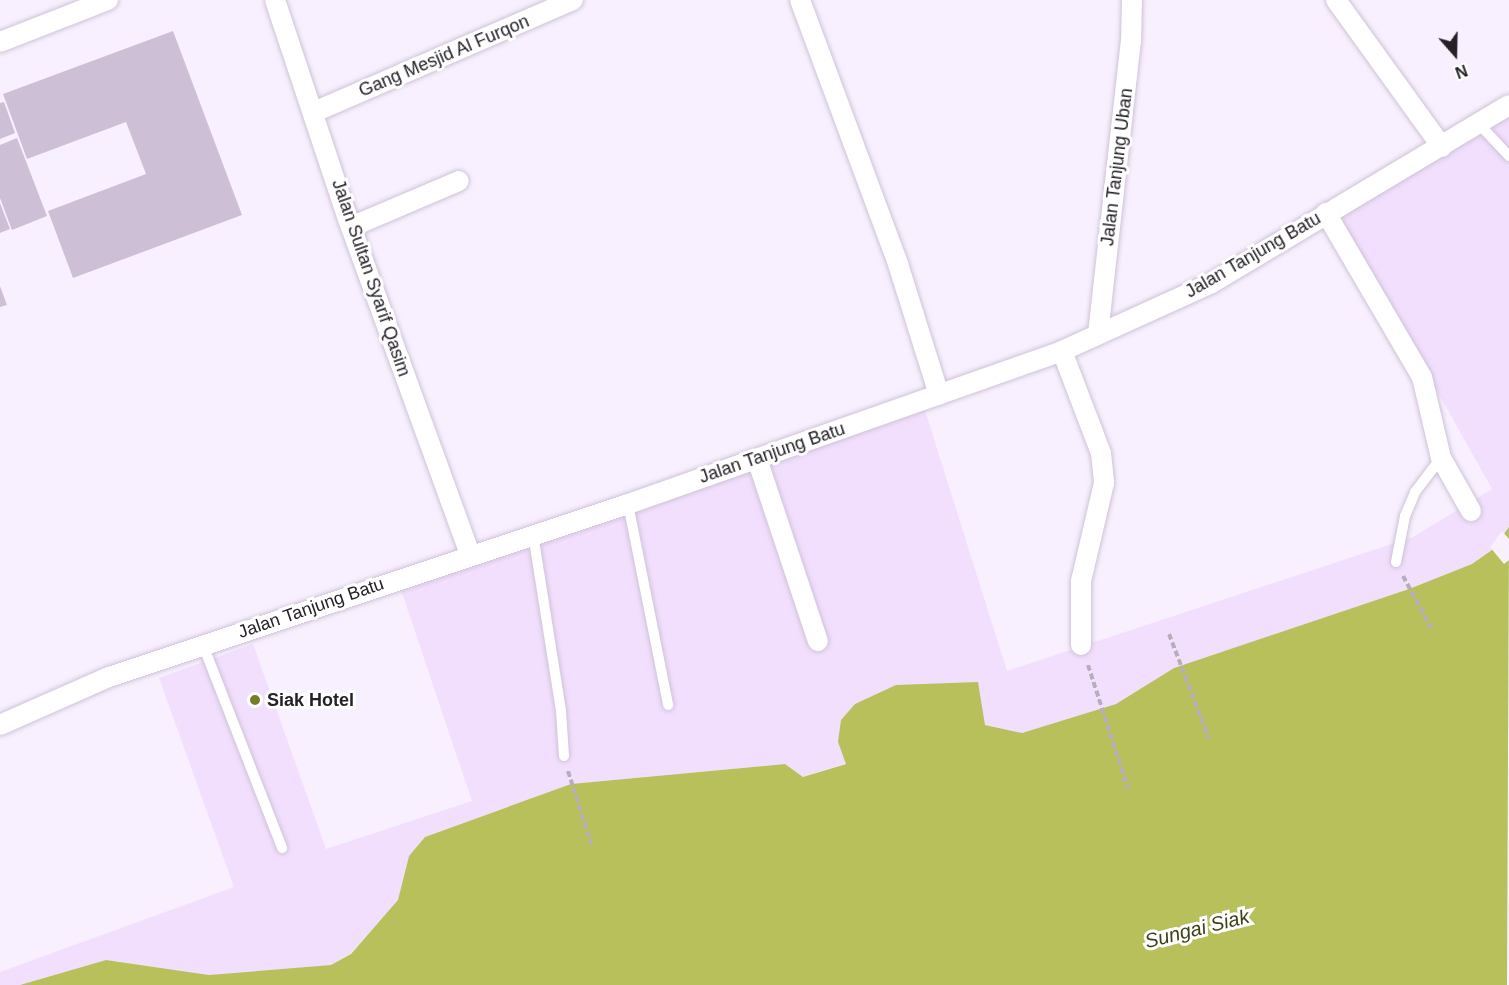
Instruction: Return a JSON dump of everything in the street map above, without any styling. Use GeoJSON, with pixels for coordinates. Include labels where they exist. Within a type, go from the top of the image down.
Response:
{"type":"FeatureCollection","features":[{"type":"Feature","properties":{"kind":"street"},"geometry":{"type":"LineString","coordinates":[[0,42],[108,0]]}},
{"type":"Feature","properties":{"kind":"street","name":"Jalan Sultan Syarif Qasim"},"geometry":{"type":"LineString","coordinates":[[275,0],[351,227],[470,554]]}},
{"type":"Feature","properties":{"kind":"street","name":"Gang Mesjid Al Furqon"},"geometry":{"type":"LineString","coordinates":[[314,112],[573,0]]}},
{"type":"Feature","properties":{"kind":"street"},"geometry":{"type":"LineString","coordinates":[[800,0],[898,264],[939,395]]}},
{"type":"Feature","properties":{"kind":"street","name":"Jalan Tanjung Uban"},"geometry":{"type":"LineString","coordinates":[[1098,334],[1131,42],[1132,0]]}},
{"type":"Feature","properties":{"kind":"street"},"geometry":{"type":"LineString","coordinates":[[1336,0],[1442,147]]}},
{"type":"Feature","properties":{"kind":"street","name":"Jalan Tanjung Batu"},"geometry":{"type":"LineString","coordinates":[[0,725],[109,677],[470,554],[628,504],[1062,351],[1210,284],[1509,105]]}},
{"type":"Feature","properties":{"kind":"street"},"geometry":{"type":"LineString","coordinates":[[351,227],[459,181]]}},
{"type":"Feature","properties":{"kind":"street"},"geometry":{"type":"LineString","coordinates":[[1326,213],[1422,377],[1441,458],[1471,511]]}},
{"type":"Feature","properties":{"kind":"street"},"geometry":{"type":"LineString","coordinates":[[1062,351],[1101,453],[1104,483],[1081,581],[1081,645]]}},
{"type":"Feature","properties":{"kind":"street"},"geometry":{"type":"LineString","coordinates":[[757,459],[818,641]]}},
{"type":"Feature","properties":{"kind":"lane"},"geometry":{"type":"LineString","coordinates":[[1479,124],[1509,156]]}},
{"type":"Feature","properties":{"kind":"lane"},"geometry":{"type":"LineString","coordinates":[[1396,562],[1405,516],[1415,492],[1441,458]]}},
{"type":"Feature","properties":{"kind":"lane"},"geometry":{"type":"LineString","coordinates":[[628,504],[668,705]]}},
{"type":"Feature","properties":{"kind":"lane"},"geometry":{"type":"LineString","coordinates":[[533,534],[561,711],[564,756]]}},
{"type":"Feature","properties":{"kind":"lane"},"geometry":{"type":"LineString","coordinates":[[203,645],[282,848]]}},
{"type":"Feature","properties":{"kind":"path"},"geometry":{"type":"LineString","coordinates":[[1396,562],[1431,628]]}},
{"type":"Feature","properties":{"kind":"path"},"geometry":{"type":"LineString","coordinates":[[1169,634],[1209,739]]}},
{"type":"Feature","properties":{"kind":"path"},"geometry":{"type":"LineString","coordinates":[[1081,645],[1128,789]]}},
{"type":"Feature","properties":{"kind":"path"},"geometry":{"type":"LineString","coordinates":[[564,756],[591,844]]}},
{"type":"Feature","properties":{"kind":"shaded area"},"geometry":{"type":"Polygon","coordinates":[[[1509,101],[1509,527],[1492,550],[1472,564],[1409,589],[1174,668],[1116,704],[1022,733],[984,725],[838,742],[846,763],[803,777],[785,764],[571,784],[425,837],[409,856],[399,900],[350,954],[331,965],[209,975],[106,960],[20,985],[0,985],[0,972],[234,887],[159,678],[253,644],[326,849],[472,801],[396,575],[922,401],[1007,671],[1413,537],[1492,489],[1333,205],[1509,101]]]}},
{"type":"Feature","properties":{"kind":"water","name":"Sungai Siak"},"geometry":{"type":"Polygon","coordinates":[[[1509,527],[1507,985],[20,985],[106,960],[209,975],[331,965],[351,954],[398,900],[409,856],[425,837],[571,784],[785,764],[803,777],[846,764],[838,742],[841,720],[855,704],[896,685],[978,682],[985,725],[1022,733],[1116,704],[1174,668],[1409,589],[1472,564],[1492,550],[1509,527]]]}},
{"type":"Feature","properties":{"kind":"pier"},"geometry":{"type":"Polygon","coordinates":[[[1502,531],[1509,539],[1509,560],[1504,564],[1490,547],[1502,531]]]}},
{"type":"Feature","properties":{"kind":"building"},"geometry":{"type":"Polygon","coordinates":[[[173,31],[242,215],[73,278],[48,211],[146,174],[126,122],[27,159],[3,94],[173,31]]]}},
{"type":"Feature","properties":{"kind":"building"},"geometry":{"type":"Polygon","coordinates":[[[4,102],[15,133],[0,139],[0,103],[4,102]]]}},
{"type":"Feature","properties":{"kind":"building"},"geometry":{"type":"Polygon","coordinates":[[[17,138],[47,216],[12,230],[0,198],[0,145],[17,138]]]}},
{"type":"Feature","properties":{"kind":"building"},"geometry":{"type":"Polygon","coordinates":[[[0,203],[10,229],[0,233],[0,203]]]}},
{"type":"Feature","properties":{"kind":"building"},"geometry":{"type":"Polygon","coordinates":[[[0,286],[7,305],[0,307],[0,286]]]}},
{"type":"Feature","properties":{"kind":"place","name":"Siak Hotel"},"geometry":{"type":"Point","coordinates":[255,700]}}]}
